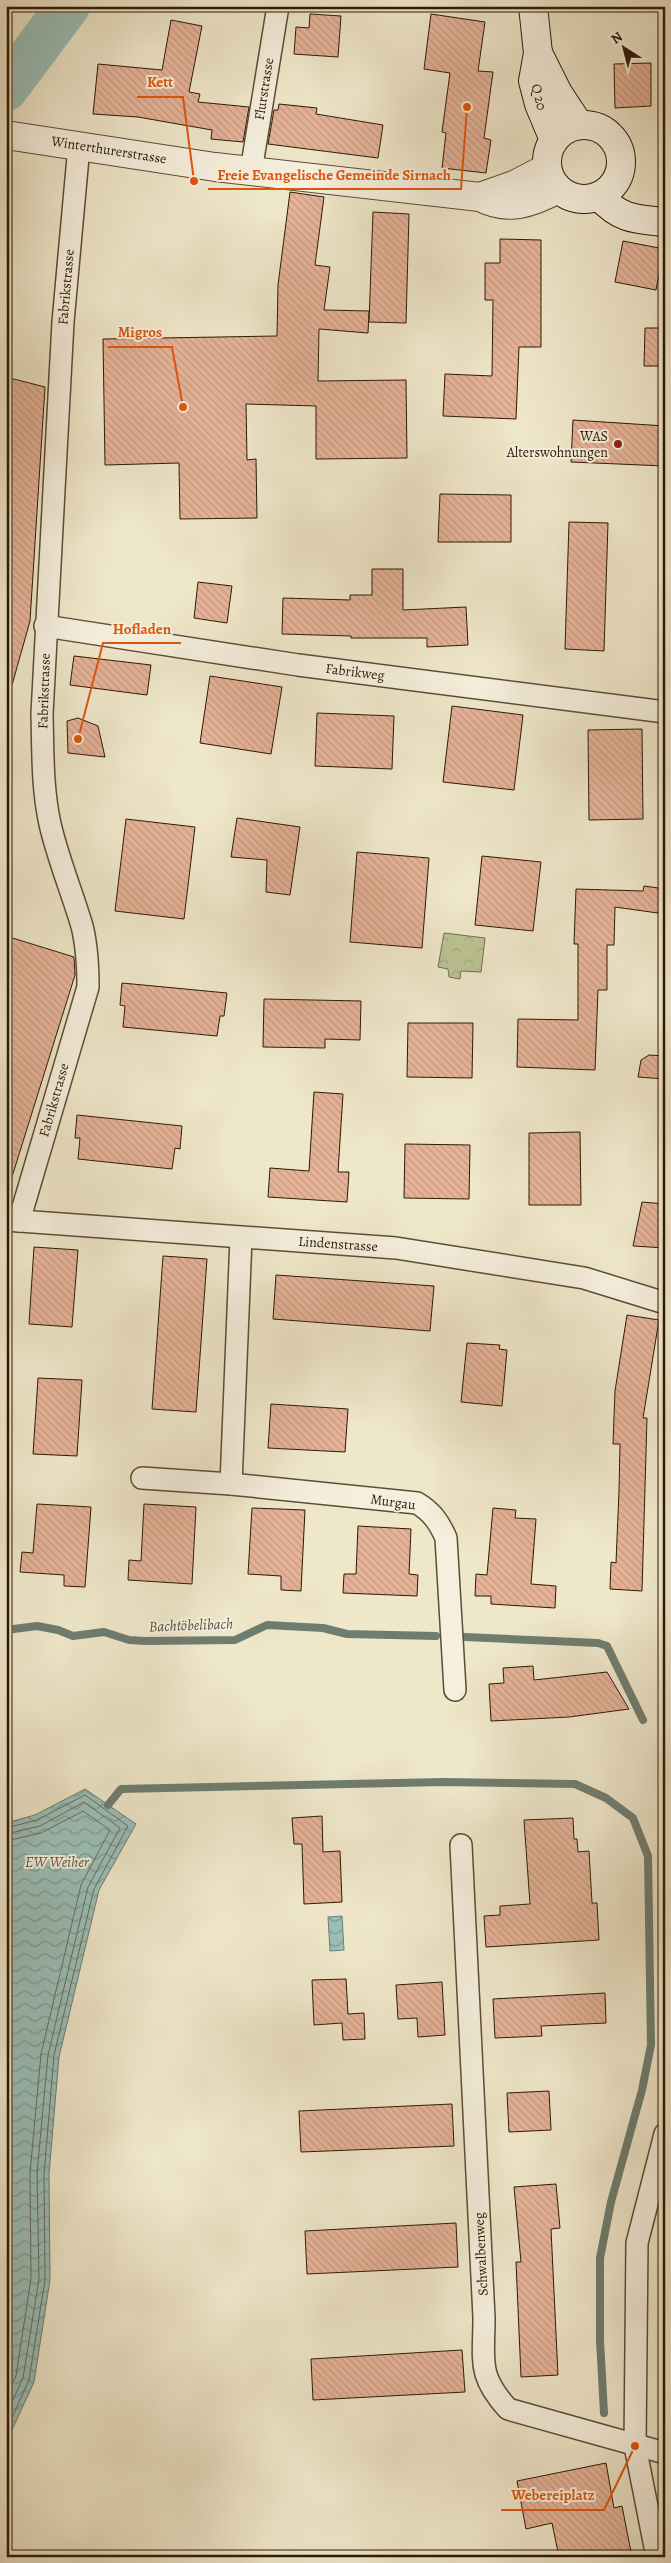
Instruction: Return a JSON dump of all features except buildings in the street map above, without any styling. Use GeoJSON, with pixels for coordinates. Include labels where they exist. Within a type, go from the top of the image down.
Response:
{"type":"FeatureCollection","features":[{"type":"Feature","properties":{"kind":"street","name":"Flurstrasse"},"geometry":{"type":"LineString","coordinates":[[250,171],[278,6]]}},
{"type":"Feature","properties":{"kind":"street","name":"Q 20"},"geometry":{"type":"LineString","coordinates":[[534,6],[538,53],[533,81],[539,104],[554,140]]}},
{"type":"Feature","properties":{"kind":"street","name":"Q 20"},"geometry":{"type":"LineString","coordinates":[[538,53],[558,93],[579,125]]}},
{"type":"Feature","properties":{"kind":"street"},"geometry":{"type":"LineString","coordinates":[[579,125],[591,126],[611,137],[621,158],[620,170],[608,188],[578,199],[553,179],[549,148],[561,133],[579,125]]}},
{"type":"Feature","properties":{"kind":"street","name":"Winterthurerstrasse"},"geometry":{"type":"LineString","coordinates":[[12,135],[250,171],[480,197],[514,185],[553,179]]}},
{"type":"Feature","properties":{"kind":"street","name":"Fabrikstrasse"},"geometry":{"type":"LineString","coordinates":[[12,1221],[88,987],[87,956],[82,927],[63,874],[50,822],[43,767],[42,714],[45,626],[64,314],[79,146]]}},
{"type":"Feature","properties":{"kind":"street"},"geometry":{"type":"LineString","coordinates":[[608,188],[664,222]]}},
{"type":"Feature","properties":{"kind":"street","name":"Fabrikweg"},"geometry":{"type":"LineString","coordinates":[[45,626],[298,664],[665,712]]}},
{"type":"Feature","properties":{"kind":"street","name":"Lindenstrasse"},"geometry":{"type":"LineString","coordinates":[[12,1221],[396,1248],[584,1278],[665,1303]]}},
{"type":"Feature","properties":{"kind":"street"},"geometry":{"type":"LineString","coordinates":[[231,1484],[241,1238]]}},
{"type":"Feature","properties":{"kind":"street","name":"Murgau"},"geometry":{"type":"LineString","coordinates":[[142,1478],[231,1484],[417,1503],[429,1510],[440,1524],[446,1538],[454,1690]]}},
{"type":"Feature","properties":{"kind":"street","name":"Schwalbenweg"},"geometry":{"type":"LineString","coordinates":[[461,1845],[483,2308],[484,2375],[494,2393],[508,2409],[665,2453]]}},
{"type":"Feature","properties":{"kind":"street"},"geometry":{"type":"LineString","coordinates":[[657,2557],[635,2446],[637,2243],[665,2134]]}},
{"type":"Feature","properties":{"kind":"green space"},"geometry":{"type":"Polygon","coordinates":[[[444,933],[485,938],[481,972],[461,971],[460,979],[449,977],[448,969],[438,967],[444,933]]]}},
{"type":"Feature","properties":{"kind":"water","name":"EW Weiher"},"geometry":{"type":"Polygon","coordinates":[[[85,1789],[136,1824],[99,1890],[59,2057],[49,2174],[50,2280],[34,2382],[6,2443],[6,1823],[35,1815],[85,1789]]]}},
{"type":"Feature","properties":{"kind":"water"},"geometry":{"type":"Polygon","coordinates":[[[342,1916],[344,1950],[330,1951],[328,1917],[342,1916]]]}},
{"type":"Feature","properties":{"kind":"waterway"},"geometry":{"type":"LineString","coordinates":[[6,89],[68,6]]}},
{"type":"Feature","properties":{"kind":"waterway","name":"Bachtöbelibach"},"geometry":{"type":"LineString","coordinates":[[6,1630],[37,1626],[58,1630],[73,1636],[104,1632],[129,1640],[145,1641],[235,1640],[267,1625],[323,1628],[347,1634],[436,1636]]}},
{"type":"Feature","properties":{"kind":"waterway","name":"Bachtöbelibach"},"geometry":{"type":"LineString","coordinates":[[465,1637],[598,1643],[607,1646],[643,1720]]}},
{"type":"Feature","properties":{"kind":"waterway"},"geometry":{"type":"LineString","coordinates":[[108,1805],[121,1789],[443,1782],[575,1784],[606,1798],[633,1818],[648,1856],[651,2045],[642,2090],[611,2202],[600,2258],[600,2340],[604,2413]]}},
{"type":"Feature","properties":{"kind":"place","name":"Freie Evangelische Gemeinde Sirnach"},"geometry":{"type":"Point","coordinates":[467,107]}},
{"type":"Feature","properties":{"kind":"place","name":"Kett"},"geometry":{"type":"Point","coordinates":[194,181]}},
{"type":"Feature","properties":{"kind":"place","name":"Migros"},"geometry":{"type":"Point","coordinates":[183,407]}},
{"type":"Feature","properties":{"kind":"place","name":"WAS Alterswohnungen"},"geometry":{"type":"Point","coordinates":[618,444]}},
{"type":"Feature","properties":{"kind":"place","name":"Hofladen"},"geometry":{"type":"Point","coordinates":[78,739]}},
{"type":"Feature","properties":{"kind":"place","name":"Webereiplatz"},"geometry":{"type":"Point","coordinates":[635,2446]}}]}
